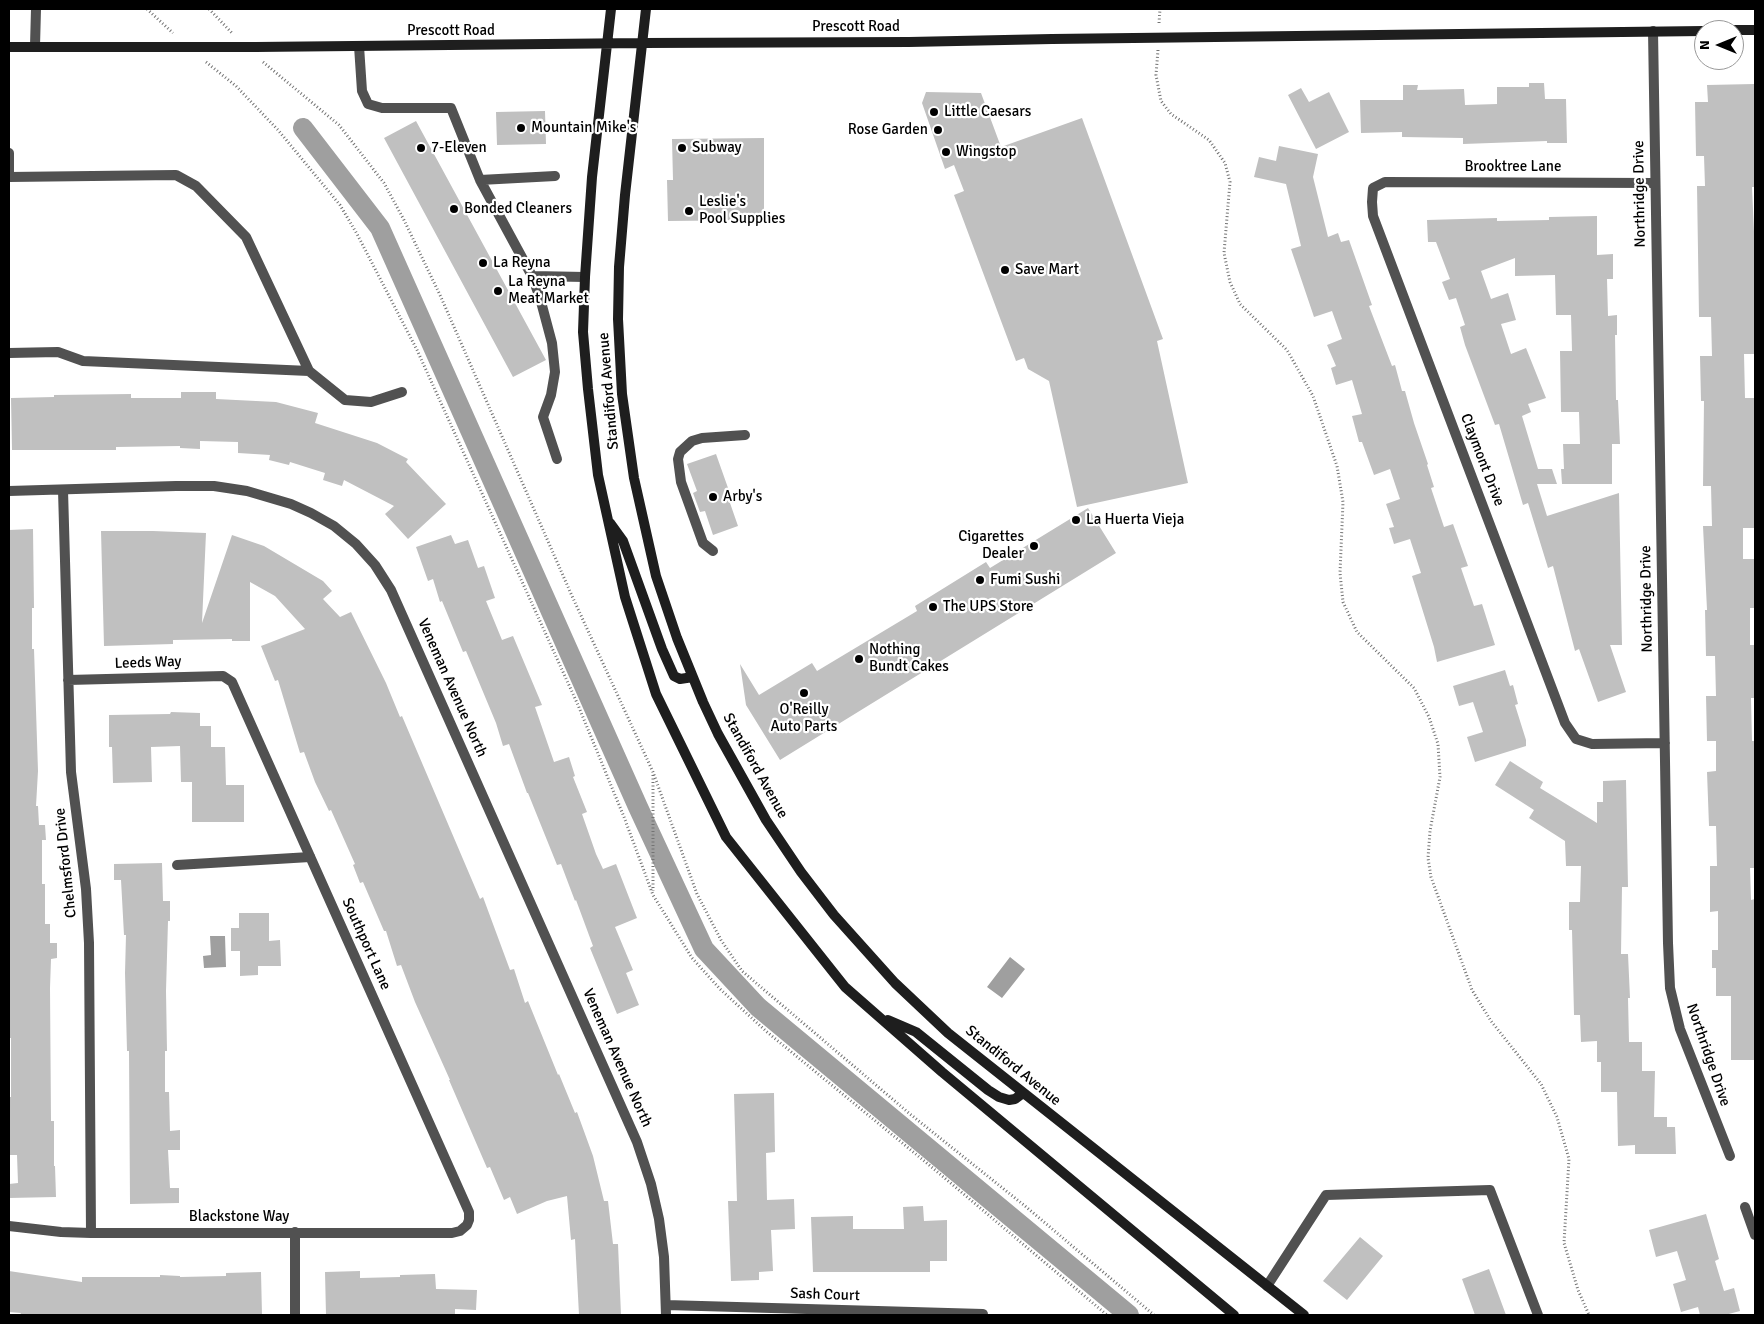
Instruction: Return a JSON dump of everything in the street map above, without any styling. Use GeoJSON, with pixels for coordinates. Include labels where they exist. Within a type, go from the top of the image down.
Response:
{"type":"FeatureCollection","features":[{"type":"Feature","properties":{"kind":"main road","name":"Standiford Avenue"},"geometry":{"type":"LineString","coordinates":[[611,9],[592,177],[583,332],[598,475],[626,597],[656,694],[726,837],[845,987],[942,1072],[1234,1315]]}},
{"type":"Feature","properties":{"kind":"main road","name":"Standiford Avenue"},"geometry":{"type":"LineString","coordinates":[[646,9],[625,195],[619,268],[618,320],[622,394],[634,478],[647,541],[669,615],[711,718],[750,793],[796,864],[834,915],[889,976],[948,1032],[1304,1315]]}},
{"type":"Feature","properties":{"kind":"main road","name":"Prescott Road"},"geometry":{"type":"LineString","coordinates":[[9,47],[909,42],[1694,31]]}},
{"type":"Feature","properties":{"kind":"main road"},"geometry":{"type":"LineString","coordinates":[[608,521],[623,541],[674,676],[680,679],[693,677]]}},
{"type":"Feature","properties":{"kind":"main road"},"geometry":{"type":"LineString","coordinates":[[880,1017],[916,1032],[999,1097],[1010,1100],[1019,1097],[1023,1093]]}},
{"type":"Feature","properties":{"kind":"street"},"geometry":{"type":"LineString","coordinates":[[35,46],[36,9]]}},
{"type":"Feature","properties":{"kind":"street","name":"Northridge Drive"},"geometry":{"type":"LineString","coordinates":[[1653,31],[1654,183],[1670,988],[1680,1029],[1730,1156]]}},
{"type":"Feature","properties":{"kind":"street"},"geometry":{"type":"LineString","coordinates":[[358,46],[362,91],[368,104],[382,108],[451,108],[480,180],[532,276],[552,343],[555,372],[551,395],[543,417],[557,459]]}},
{"type":"Feature","properties":{"kind":"street"},"geometry":{"type":"LineString","coordinates":[[9,153],[9,178],[176,175],[196,186],[246,237],[309,370],[345,400],[371,402],[402,392]]}},
{"type":"Feature","properties":{"kind":"street"},"geometry":{"type":"LineString","coordinates":[[480,180],[555,176]]}},
{"type":"Feature","properties":{"kind":"street","name":"Brooktree Lane"},"geometry":{"type":"LineString","coordinates":[[1373,188],[1385,182],[1398,181],[1654,183]]}},
{"type":"Feature","properties":{"kind":"street","name":"Claymont Drive"},"geometry":{"type":"LineString","coordinates":[[1373,188],[1373,216],[1565,724],[1576,739],[1592,744],[1665,743]]}},
{"type":"Feature","properties":{"kind":"street"},"geometry":{"type":"LineString","coordinates":[[532,276],[585,277]]}},
{"type":"Feature","properties":{"kind":"street"},"geometry":{"type":"LineString","coordinates":[[9,353],[58,352],[82,361],[309,370]]}},
{"type":"Feature","properties":{"kind":"street"},"geometry":{"type":"LineString","coordinates":[[714,551],[703,543],[681,482],[678,459],[680,452],[692,441],[745,434]]}},
{"type":"Feature","properties":{"kind":"street","name":"Veneman Avenue North"},"geometry":{"type":"LineString","coordinates":[[9,491],[176,486],[214,486],[247,491],[311,512],[334,526],[356,544],[376,565],[391,590],[637,1142],[651,1184],[659,1219],[664,1257],[666,1310]]}},
{"type":"Feature","properties":{"kind":"street","name":"Chelmsford Drive"},"geometry":{"type":"LineString","coordinates":[[63,490],[71,772],[86,888],[89,943],[91,1233]]}},
{"type":"Feature","properties":{"kind":"street","name":"Leeds Way"},"geometry":{"type":"LineString","coordinates":[[68,680],[223,676],[228,678]]}},
{"type":"Feature","properties":{"kind":"street","name":"Southport Lane"},"geometry":{"type":"LineString","coordinates":[[228,678],[232,682],[469,1212],[467,1225]]}},
{"type":"Feature","properties":{"kind":"street"},"geometry":{"type":"LineString","coordinates":[[177,865],[310,857]]}},
{"type":"Feature","properties":{"kind":"street"},"geometry":{"type":"LineString","coordinates":[[1267,1286],[1326,1195],[1490,1190],[1538,1315]]}},
{"type":"Feature","properties":{"kind":"street"},"geometry":{"type":"LineString","coordinates":[[1745,1207],[1755,1235]]}},
{"type":"Feature","properties":{"kind":"street","name":"Blackstone Way"},"geometry":{"type":"LineString","coordinates":[[9,1226],[61,1232],[91,1233],[452,1233],[460,1231],[467,1225]]}},
{"type":"Feature","properties":{"kind":"street"},"geometry":{"type":"LineString","coordinates":[[295,1232],[295,1315]]}},
{"type":"Feature","properties":{"kind":"street","name":"Sash Court"},"geometry":{"type":"LineString","coordinates":[[666,1310],[983,1314]]}},
{"type":"Feature","properties":{"kind":"path"},"geometry":{"type":"LineString","coordinates":[[147,9],[188,47],[236,86],[278,130],[340,205],[357,234],[417,350],[562,669],[624,817],[653,894],[692,958],[720,989],[767,1032],[934,1169],[1107,1315]]}},
{"type":"Feature","properties":{"kind":"path"},"geometry":{"type":"LineString","coordinates":[[209,9],[246,47],[339,126],[384,183],[440,296],[572,596],[653,772],[697,894],[721,940],[742,971],[910,1114],[1039,1218],[1154,1315]]}},
{"type":"Feature","properties":{"kind":"path"},"geometry":{"type":"LineString","coordinates":[[1156,75],[1161,101],[1171,114],[1208,140],[1225,162],[1230,182],[1224,253],[1230,282],[1240,304],[1287,350],[1314,396],[1337,466],[1343,502],[1340,573],[1343,602],[1357,632],[1414,688],[1429,717],[1438,744],[1440,777],[1430,831],[1428,858],[1431,877],[1472,990],[1491,1020],[1541,1084],[1557,1117],[1569,1159],[1564,1244],[1588,1315]]}},
{"type":"Feature","properties":{"kind":"path"},"geometry":{"type":"LineString","coordinates":[[653,772],[653,894]]}},
{"type":"Feature","properties":{"kind":"shaded area"},"geometry":{"type":"Polygon","coordinates":[[[210,936],[225,936],[226,967],[204,968],[203,956],[211,955],[210,936]]]}},
{"type":"Feature","properties":{"kind":"shaded area"},"geometry":{"type":"Polygon","coordinates":[[[1010,957],[1025,969],[1002,998],[987,987],[1010,957]]]}},
{"type":"Feature","properties":{"kind":"building"},"geometry":{"type":"Polygon","coordinates":[[[1529,83],[1544,83],[1545,99],[1566,99],[1567,143],[1547,143],[1547,141],[1463,144],[1463,138],[1402,137],[1402,132],[1361,133],[1360,100],[1403,100],[1403,85],[1418,85],[1417,90],[1464,89],[1465,105],[1497,104],[1497,87],[1529,87],[1529,83]]]}},
{"type":"Feature","properties":{"kind":"building"},"geometry":{"type":"Polygon","coordinates":[[[1754,84],[1755,187],[1752,187],[1755,254],[1755,354],[1744,354],[1745,398],[1755,398],[1755,528],[1743,528],[1743,559],[1755,559],[1755,608],[1750,608],[1750,645],[1755,645],[1755,698],[1751,698],[1752,741],[1755,741],[1755,868],[1750,868],[1751,900],[1755,899],[1755,1060],[1731,1060],[1731,996],[1716,996],[1716,968],[1712,968],[1712,950],[1718,950],[1718,911],[1710,912],[1710,866],[1717,866],[1716,826],[1709,826],[1707,772],[1716,771],[1716,741],[1707,741],[1706,696],[1716,696],[1715,656],[1706,656],[1705,610],[1707,610],[1703,526],[1712,526],[1711,486],[1703,486],[1704,401],[1701,401],[1700,356],[1712,356],[1711,317],[1699,317],[1697,186],[1705,186],[1704,156],[1696,156],[1695,102],[1708,102],[1707,85],[1754,84]]]}},
{"type":"Feature","properties":{"kind":"building"},"geometry":{"type":"Polygon","coordinates":[[[1301,88],[1309,102],[1329,92],[1349,132],[1316,149],[1288,95],[1301,88]]]}},
{"type":"Feature","properties":{"kind":"building"},"geometry":{"type":"Polygon","coordinates":[[[926,92],[981,93],[1001,147],[1082,118],[1163,339],[1157,341],[1188,483],[1077,507],[1049,381],[1028,369],[1024,358],[1016,361],[954,195],[964,191],[954,165],[945,169],[922,103],[926,92]]]}},
{"type":"Feature","properties":{"kind":"building","name":"Mountain Mike's"},"geometry":{"type":"Polygon","coordinates":[[[545,111],[546,144],[497,145],[496,112],[545,111]]]}},
{"type":"Feature","properties":{"kind":"building"},"geometry":{"type":"Polygon","coordinates":[[[416,121],[546,360],[513,377],[384,138],[416,121]]]}},
{"type":"Feature","properties":{"kind":"building"},"geometry":{"type":"Polygon","coordinates":[[[764,138],[764,220],[668,221],[667,180],[673,180],[672,139],[764,138]]]}},
{"type":"Feature","properties":{"kind":"building"},"geometry":{"type":"Polygon","coordinates":[[[1279,146],[1318,154],[1313,177],[1328,237],[1338,233],[1341,242],[1349,240],[1372,305],[1369,306],[1392,366],[1395,365],[1402,391],[1405,391],[1428,464],[1434,487],[1431,488],[1444,527],[1453,524],[1468,566],[1461,568],[1474,606],[1482,604],[1495,645],[1437,662],[1412,576],[1421,573],[1410,539],[1394,544],[1389,528],[1394,527],[1386,504],[1400,499],[1390,469],[1374,475],[1362,442],[1359,442],[1352,416],[1362,414],[1352,380],[1336,385],[1331,368],[1336,366],[1327,345],[1342,339],[1332,311],[1314,317],[1291,249],[1301,246],[1286,184],[1254,177],[1259,157],[1276,161],[1279,146]]]}},
{"type":"Feature","properties":{"kind":"building"},"geometry":{"type":"Polygon","coordinates":[[[1597,216],[1597,255],[1613,254],[1613,279],[1607,279],[1608,316],[1617,315],[1617,335],[1615,335],[1616,400],[1618,400],[1620,444],[1612,444],[1612,484],[1562,484],[1561,469],[1564,469],[1563,444],[1580,444],[1579,412],[1561,412],[1560,351],[1572,351],[1571,315],[1556,315],[1555,275],[1515,276],[1515,258],[1481,271],[1491,299],[1508,293],[1516,320],[1501,324],[1511,354],[1526,348],[1546,398],[1528,404],[1531,412],[1522,416],[1538,469],[1552,469],[1557,484],[1537,484],[1547,516],[1619,493],[1622,645],[1610,645],[1626,692],[1598,702],[1579,649],[1575,651],[1553,566],[1548,568],[1528,503],[1523,505],[1499,424],[1495,425],[1465,345],[1460,327],[1465,325],[1456,298],[1449,300],[1442,282],[1450,279],[1436,242],[1428,242],[1427,220],[1497,218],[1497,221],[1549,220],[1549,217],[1597,216]]]}},
{"type":"Feature","properties":{"kind":"building"},"geometry":{"type":"Polygon","coordinates":[[[181,392],[216,392],[216,399],[276,402],[318,413],[315,423],[377,443],[408,459],[406,462],[446,504],[408,539],[385,514],[394,506],[344,480],[342,486],[323,480],[325,473],[290,462],[289,465],[269,460],[270,455],[238,453],[238,442],[200,441],[200,449],[180,448],[180,446],[116,447],[116,450],[12,450],[11,398],[54,397],[54,395],[131,394],[131,398],[181,398],[181,392]]]}},
{"type":"Feature","properties":{"kind":"building","name":"Arby's"},"geometry":{"type":"Polygon","coordinates":[[[716,454],[733,502],[730,503],[738,526],[713,535],[705,511],[700,512],[693,493],[697,491],[687,464],[716,454]]]}},
{"type":"Feature","properties":{"kind":"building"},"geometry":{"type":"Polygon","coordinates":[[[1088,508],[1116,553],[780,760],[746,705],[740,664],[759,695],[812,663],[817,671],[917,611],[915,606],[986,562],[990,568],[1088,508]]]}},
{"type":"Feature","properties":{"kind":"building"},"geometry":{"type":"Polygon","coordinates":[[[33,529],[34,608],[32,608],[32,649],[34,649],[38,771],[36,806],[38,806],[39,825],[45,825],[46,840],[42,840],[42,884],[45,884],[45,924],[50,924],[50,943],[57,943],[57,958],[51,959],[50,988],[51,1121],[54,1121],[56,1197],[9,1198],[9,1184],[18,1183],[17,1155],[9,1155],[11,1038],[9,1038],[9,530],[33,529]]]}},
{"type":"Feature","properties":{"kind":"building"},"geometry":{"type":"Polygon","coordinates":[[[101,531],[206,533],[202,623],[232,535],[264,546],[323,581],[332,591],[323,599],[340,617],[351,612],[386,683],[400,717],[402,716],[480,899],[483,897],[510,970],[514,969],[525,1003],[528,1001],[558,1075],[575,1113],[577,1112],[593,1156],[604,1201],[608,1201],[613,1244],[618,1244],[621,1315],[579,1315],[575,1239],[571,1240],[567,1196],[547,1201],[517,1214],[510,1197],[504,1200],[490,1167],[487,1168],[415,1002],[401,965],[397,966],[386,931],[384,931],[363,882],[360,883],[353,865],[355,864],[331,810],[329,811],[315,782],[304,752],[300,753],[278,680],[275,681],[261,646],[305,629],[275,596],[250,582],[250,641],[232,641],[232,639],[173,640],[173,644],[104,646],[101,531]]]}},
{"type":"Feature","properties":{"kind":"building"},"geometry":{"type":"Polygon","coordinates":[[[451,535],[455,544],[468,540],[478,568],[484,566],[495,598],[486,601],[502,640],[513,636],[542,705],[535,707],[554,762],[569,757],[575,776],[573,777],[587,812],[582,814],[596,854],[603,869],[616,864],[637,918],[615,927],[633,970],[626,973],[639,1005],[617,1014],[590,948],[593,946],[561,864],[557,865],[509,744],[503,746],[496,723],[466,651],[463,652],[442,601],[440,602],[433,579],[428,581],[416,547],[451,535]]]}},
{"type":"Feature","properties":{"kind":"building"},"geometry":{"type":"Polygon","coordinates":[[[1505,670],[1510,686],[1513,685],[1518,704],[1515,705],[1526,740],[1526,746],[1475,762],[1467,737],[1483,732],[1473,702],[1459,706],[1453,686],[1505,670]]]}},
{"type":"Feature","properties":{"kind":"building"},"geometry":{"type":"Polygon","coordinates":[[[171,712],[200,713],[200,726],[211,726],[211,747],[225,747],[226,785],[244,785],[244,822],[192,822],[192,782],[181,782],[180,746],[151,747],[152,782],[113,783],[112,747],[109,747],[109,715],[170,714],[171,712]]]}},
{"type":"Feature","properties":{"kind":"building"},"geometry":{"type":"Polygon","coordinates":[[[1510,761],[1543,782],[1540,788],[1597,823],[1597,802],[1603,802],[1603,781],[1626,780],[1628,887],[1622,887],[1621,954],[1628,954],[1629,1042],[1642,1042],[1642,1071],[1655,1071],[1654,1117],[1667,1117],[1667,1127],[1675,1127],[1676,1154],[1635,1154],[1635,1145],[1618,1146],[1617,1092],[1601,1092],[1601,1062],[1597,1062],[1597,1041],[1581,1042],[1580,1015],[1574,1015],[1572,930],[1569,930],[1569,902],[1580,902],[1581,866],[1566,866],[1565,841],[1529,818],[1534,810],[1495,785],[1510,761]]]}},
{"type":"Feature","properties":{"kind":"building"},"geometry":{"type":"Polygon","coordinates":[[[162,863],[163,901],[170,901],[166,991],[167,1051],[165,1051],[165,1092],[169,1092],[170,1131],[180,1130],[180,1150],[168,1150],[170,1188],[179,1188],[179,1203],[130,1204],[129,1051],[127,1051],[125,973],[126,935],[124,935],[121,880],[114,880],[114,864],[162,863]]]}},
{"type":"Feature","properties":{"kind":"building"},"geometry":{"type":"Polygon","coordinates":[[[239,913],[269,913],[269,941],[280,940],[281,966],[258,966],[258,975],[240,976],[240,951],[231,951],[231,928],[239,928],[239,913]]]}},
{"type":"Feature","properties":{"kind":"building"},"geometry":{"type":"Polygon","coordinates":[[[774,1093],[775,1152],[766,1153],[767,1200],[794,1199],[795,1229],[771,1230],[773,1271],[759,1272],[759,1280],[731,1281],[728,1201],[737,1201],[734,1094],[774,1093]]]}},
{"type":"Feature","properties":{"kind":"building"},"geometry":{"type":"Polygon","coordinates":[[[923,1206],[924,1221],[947,1220],[947,1261],[930,1261],[930,1272],[813,1272],[811,1217],[853,1216],[853,1229],[904,1229],[903,1207],[923,1206]]]}},
{"type":"Feature","properties":{"kind":"building"},"geometry":{"type":"Polygon","coordinates":[[[1706,1214],[1719,1259],[1715,1261],[1724,1291],[1734,1288],[1740,1311],[1725,1315],[1700,1315],[1698,1307],[1681,1312],[1673,1284],[1686,1280],[1677,1251],[1656,1257],[1649,1230],[1706,1214]]]}},
{"type":"Feature","properties":{"kind":"building"},"geometry":{"type":"Polygon","coordinates":[[[1360,1237],[1383,1256],[1347,1300],[1323,1281],[1360,1237]]]}},
{"type":"Feature","properties":{"kind":"building"},"geometry":{"type":"Polygon","coordinates":[[[1489,1269],[1506,1315],[1475,1315],[1462,1279],[1489,1269]]]}},
{"type":"Feature","properties":{"kind":"building"},"geometry":{"type":"Polygon","coordinates":[[[9,1271],[82,1282],[82,1277],[226,1276],[226,1273],[261,1272],[262,1315],[20,1315],[21,1313],[9,1312],[9,1271]]]}},
{"type":"Feature","properties":{"kind":"building"},"geometry":{"type":"Polygon","coordinates":[[[360,1271],[360,1278],[435,1274],[436,1289],[477,1290],[476,1310],[455,1309],[455,1315],[326,1315],[325,1272],[360,1271]]]}},
{"type":"Feature","properties":{"kind":"waterway"},"geometry":{"type":"LineString","coordinates":[[303,128],[380,228],[638,807],[704,949],[758,1007],[1129,1315]]}},
{"type":"Feature","properties":{"kind":"place","name":"Little Caesars"},"geometry":{"type":"Point","coordinates":[934,112]}},
{"type":"Feature","properties":{"kind":"place","name":"Mountain Mike's"},"geometry":{"type":"Point","coordinates":[521,128]}},
{"type":"Feature","properties":{"kind":"place","name":"Rose Garden"},"geometry":{"type":"Point","coordinates":[938,130]}},
{"type":"Feature","properties":{"kind":"place","name":"7-Eleven"},"geometry":{"type":"Point","coordinates":[421,148]}},
{"type":"Feature","properties":{"kind":"place","name":"Subway"},"geometry":{"type":"Point","coordinates":[682,148]}},
{"type":"Feature","properties":{"kind":"place","name":"Wingstop"},"geometry":{"type":"Point","coordinates":[946,152]}},
{"type":"Feature","properties":{"kind":"place","name":"Bonded Cleaners"},"geometry":{"type":"Point","coordinates":[454,209]}},
{"type":"Feature","properties":{"kind":"place","name":"Leslie's Pool Supplies"},"geometry":{"type":"Point","coordinates":[689,211]}},
{"type":"Feature","properties":{"kind":"place","name":"La Reyna"},"geometry":{"type":"Point","coordinates":[483,263]}},
{"type":"Feature","properties":{"kind":"place","name":"Save Mart"},"geometry":{"type":"Point","coordinates":[1005,270]}},
{"type":"Feature","properties":{"kind":"place","name":"La Reyna Meat Market"},"geometry":{"type":"Point","coordinates":[498,291]}},
{"type":"Feature","properties":{"kind":"place","name":"Arby's"},"geometry":{"type":"Point","coordinates":[713,497]}},
{"type":"Feature","properties":{"kind":"place","name":"La Huerta Vieja"},"geometry":{"type":"Point","coordinates":[1076,520]}},
{"type":"Feature","properties":{"kind":"place","name":"Cigarettes Dealer"},"geometry":{"type":"Point","coordinates":[1034,546]}},
{"type":"Feature","properties":{"kind":"place","name":"Fumi Sushi"},"geometry":{"type":"Point","coordinates":[980,580]}},
{"type":"Feature","properties":{"kind":"place","name":"The UPS Store"},"geometry":{"type":"Point","coordinates":[933,607]}},
{"type":"Feature","properties":{"kind":"place","name":"Nothing Bundt Cakes"},"geometry":{"type":"Point","coordinates":[859,659]}},
{"type":"Feature","properties":{"kind":"place","name":"O'Reilly Auto Parts"},"geometry":{"type":"Point","coordinates":[804,693]}}]}
